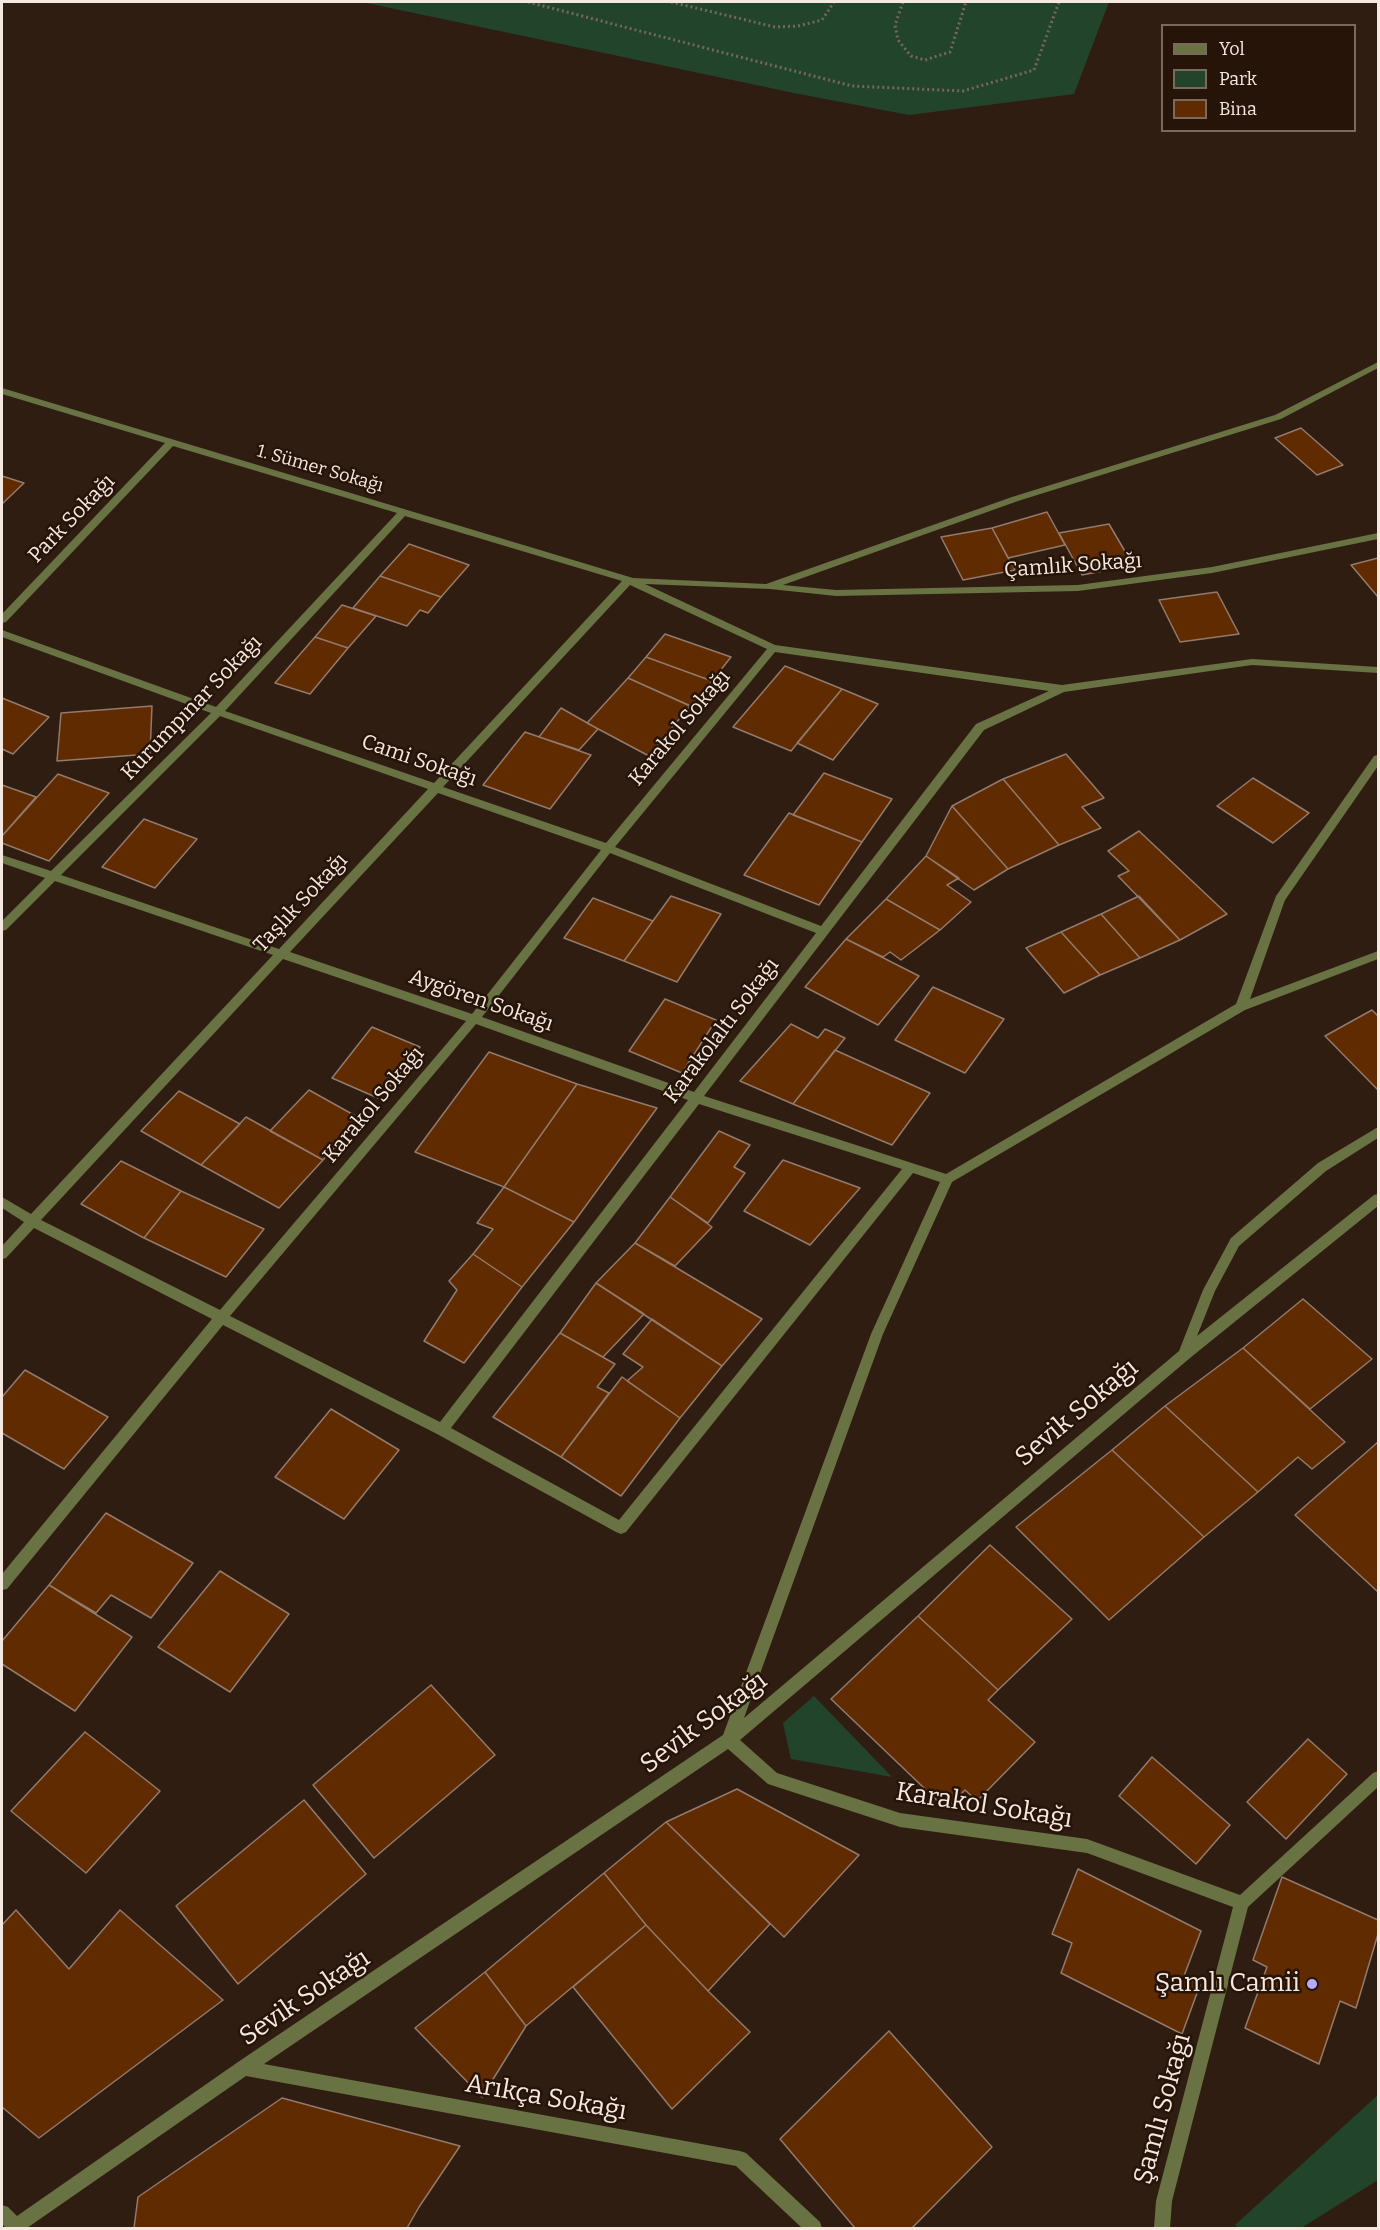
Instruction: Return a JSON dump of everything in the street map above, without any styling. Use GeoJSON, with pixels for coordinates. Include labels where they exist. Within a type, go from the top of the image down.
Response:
{"type":"FeatureCollection","features":[{"type":"Feature","properties":{"kind":"street"},"geometry":{"type":"LineString","coordinates":[[767,587],[1016,499],[1278,417],[1378,365]]}},
{"type":"Feature","properties":{"kind":"street","name":"1. Sümer Sokağı"},"geometry":{"type":"LineString","coordinates":[[2,391],[629,580]]}},
{"type":"Feature","properties":{"kind":"street","name":"Park Sokağı"},"geometry":{"type":"LineString","coordinates":[[2,620],[170,443]]}},
{"type":"Feature","properties":{"kind":"street","name":"Kurumpınar Sokağı"},"geometry":{"type":"LineString","coordinates":[[2,927],[218,712],[404,511]]}},
{"type":"Feature","properties":{"kind":"street","name":"Çamlık Sokağı"},"geometry":{"type":"LineString","coordinates":[[629,580],[836,593],[1078,588],[1212,570],[1378,536]]}},
{"type":"Feature","properties":{"kind":"street"},"geometry":{"type":"LineString","coordinates":[[629,580],[773,648],[1062,688],[1252,662],[1378,670]]}},
{"type":"Feature","properties":{"kind":"street","name":"Taşlık Sokağı"},"geometry":{"type":"LineString","coordinates":[[2,1254],[629,580]]}},
{"type":"Feature","properties":{"kind":"street","name":"Cami Sokağı"},"geometry":{"type":"LineString","coordinates":[[2,633],[218,712],[608,848],[822,931]]}},
{"type":"Feature","properties":{"kind":"street","name":"Karakol Sokağı"},"geometry":{"type":"LineString","coordinates":[[2,1584],[7,1568],[474,1019],[608,848],[773,648]]}},
{"type":"Feature","properties":{"kind":"street","name":"Karakolaltı Sokağı"},"geometry":{"type":"LineString","coordinates":[[442,1430],[822,931],[980,728],[1062,688]]}},
{"type":"Feature","properties":{"kind":"street"},"geometry":{"type":"LineString","coordinates":[[1241,1007],[1280,899],[1378,759]]}},
{"type":"Feature","properties":{"kind":"street","name":"Aygören Sokağı"},"geometry":{"type":"LineString","coordinates":[[2,859],[474,1019],[696,1098],[947,1179]]}},
{"type":"Feature","properties":{"kind":"street"},"geometry":{"type":"LineString","coordinates":[[729,1740],[877,1334],[947,1179],[1241,1007],[1378,955]]}},
{"type":"Feature","properties":{"kind":"street"},"geometry":{"type":"LineString","coordinates":[[1185,1354],[1209,1290],[1235,1242],[1322,1167],[1378,1132]]}},
{"type":"Feature","properties":{"kind":"street"},"geometry":{"type":"LineString","coordinates":[[2,1202],[32,1221],[442,1430],[621,1528],[910,1168]]}},
{"type":"Feature","properties":{"kind":"street","name":"Sevik Sokağı"},"geometry":{"type":"LineString","coordinates":[[16,2228],[244,2068],[729,1740],[1185,1354],[1378,1200]]}},
{"type":"Feature","properties":{"kind":"street","name":"Karakol Sokağı"},"geometry":{"type":"LineString","coordinates":[[729,1740],[773,1779],[900,1820],[1087,1846],[1242,1903]]}},
{"type":"Feature","properties":{"kind":"street"},"geometry":{"type":"LineString","coordinates":[[1242,1903],[1378,1778]]}},
{"type":"Feature","properties":{"kind":"street","name":"Şamlı Sokağı"},"geometry":{"type":"LineString","coordinates":[[1162,2229],[1164,2201],[1242,1903]]}},
{"type":"Feature","properties":{"kind":"street","name":"Arıkça Sokağı"},"geometry":{"type":"LineString","coordinates":[[244,2068],[740,2159],[814,2229]]}},
{"type":"Feature","properties":{"kind":"street"},"geometry":{"type":"LineString","coordinates":[[2,2213],[16,2228]]}},
{"type":"Feature","properties":{"kind":"path"},"geometry":{"type":"LineString","coordinates":[[528,2],[852,86],[963,91],[1034,70],[1059,2]]}},
{"type":"Feature","properties":{"kind":"path"},"geometry":{"type":"LineString","coordinates":[[671,2],[775,27],[798,26],[822,20],[834,2]]}},
{"type":"Feature","properties":{"kind":"path"},"geometry":{"type":"LineString","coordinates":[[903,2],[896,25],[898,40],[911,56],[925,60],[950,52],[966,2]]}},
{"type":"Feature","properties":{"kind":"green space"},"geometry":{"type":"Polygon","coordinates":[[[362,2],[1109,2],[1074,94],[909,115],[362,2]]]}},
{"type":"Feature","properties":{"kind":"green space"},"geometry":{"type":"Polygon","coordinates":[[[814,1696],[892,1777],[791,1759],[783,1723],[814,1696]]]}},
{"type":"Feature","properties":{"kind":"green space"},"geometry":{"type":"Polygon","coordinates":[[[1378,2095],[1378,2180],[1301,2228],[1239,2228],[1235,2225],[1378,2095]]]}},
{"type":"Feature","properties":{"kind":"building"},"geometry":{"type":"Polygon","coordinates":[[[1301,428],[1343,465],[1317,475],[1275,438],[1301,428]]]}},
{"type":"Feature","properties":{"kind":"building"},"geometry":{"type":"Polygon","coordinates":[[[2,476],[24,483],[2,504],[2,476]]]}},
{"type":"Feature","properties":{"kind":"building"},"geometry":{"type":"Polygon","coordinates":[[[1047,512],[1065,545],[1008,558],[992,528],[1047,512]]]}},
{"type":"Feature","properties":{"kind":"building"},"geometry":{"type":"Polygon","coordinates":[[[1109,524],[1133,565],[1082,575],[1059,533],[1109,524]]]}},
{"type":"Feature","properties":{"kind":"building"},"geometry":{"type":"Polygon","coordinates":[[[992,528],[1015,570],[963,580],[941,537],[992,528]]]}},
{"type":"Feature","properties":{"kind":"building"},"geometry":{"type":"Polygon","coordinates":[[[409,544],[469,565],[441,597],[380,576],[409,544]]]}},
{"type":"Feature","properties":{"kind":"building"},"geometry":{"type":"Polygon","coordinates":[[[1378,558],[1378,597],[1351,565],[1378,558]]]}},
{"type":"Feature","properties":{"kind":"building"},"geometry":{"type":"Polygon","coordinates":[[[380,576],[441,597],[428,613],[420,610],[407,626],[353,608],[380,576]]]}},
{"type":"Feature","properties":{"kind":"building"},"geometry":{"type":"Polygon","coordinates":[[[1217,592],[1239,634],[1180,642],[1159,600],[1217,592]]]}},
{"type":"Feature","properties":{"kind":"building"},"geometry":{"type":"Polygon","coordinates":[[[342,605],[376,616],[348,648],[315,637],[342,605]]]}},
{"type":"Feature","properties":{"kind":"building"},"geometry":{"type":"Polygon","coordinates":[[[665,634],[731,657],[712,681],[646,657],[665,634]]]}},
{"type":"Feature","properties":{"kind":"building"},"geometry":{"type":"Polygon","coordinates":[[[315,637],[348,648],[310,694],[275,683],[315,637]]]}},
{"type":"Feature","properties":{"kind":"building"},"geometry":{"type":"Polygon","coordinates":[[[646,657],[712,681],[693,707],[628,678],[646,657]]]}},
{"type":"Feature","properties":{"kind":"building"},"geometry":{"type":"Polygon","coordinates":[[[785,666],[842,689],[791,751],[733,727],[785,666]]]}},
{"type":"Feature","properties":{"kind":"building"},"geometry":{"type":"Polygon","coordinates":[[[628,678],[690,706],[649,756],[587,723],[628,678]]]}},
{"type":"Feature","properties":{"kind":"building"},"geometry":{"type":"Polygon","coordinates":[[[842,689],[878,704],[833,760],[797,743],[842,689]]]}},
{"type":"Feature","properties":{"kind":"building"},"geometry":{"type":"Polygon","coordinates":[[[2,698],[49,717],[13,754],[2,749],[2,698]]]}},
{"type":"Feature","properties":{"kind":"building"},"geometry":{"type":"Polygon","coordinates":[[[152,706],[150,754],[57,761],[61,713],[152,706]]]}},
{"type":"Feature","properties":{"kind":"building"},"geometry":{"type":"Polygon","coordinates":[[[561,708],[598,729],[579,750],[539,737],[561,708]]]}},
{"type":"Feature","properties":{"kind":"building"},"geometry":{"type":"Polygon","coordinates":[[[525,732],[591,755],[550,809],[483,785],[525,732]]]}},
{"type":"Feature","properties":{"kind":"building"},"geometry":{"type":"Polygon","coordinates":[[[1066,754],[1104,798],[1082,807],[1101,828],[1059,845],[1003,779],[1066,754]]]}},
{"type":"Feature","properties":{"kind":"building"},"geometry":{"type":"Polygon","coordinates":[[[824,773],[892,799],[862,842],[793,815],[824,773]]]}},
{"type":"Feature","properties":{"kind":"building"},"geometry":{"type":"Polygon","coordinates":[[[58,774],[109,793],[49,861],[2,843],[2,836],[58,774]]]}},
{"type":"Feature","properties":{"kind":"building"},"geometry":{"type":"Polygon","coordinates":[[[1253,778],[1309,813],[1273,843],[1217,806],[1253,778]]]}},
{"type":"Feature","properties":{"kind":"building"},"geometry":{"type":"Polygon","coordinates":[[[1003,779],[1059,845],[1008,869],[952,806],[1003,779]]]}},
{"type":"Feature","properties":{"kind":"building"},"geometry":{"type":"Polygon","coordinates":[[[2,785],[36,797],[2,836],[2,785]]]}},
{"type":"Feature","properties":{"kind":"building"},"geometry":{"type":"Polygon","coordinates":[[[952,806],[1008,869],[974,890],[926,856],[952,806]]]}},
{"type":"Feature","properties":{"kind":"building"},"geometry":{"type":"Polygon","coordinates":[[[789,813],[862,842],[819,905],[744,875],[789,813]]]}},
{"type":"Feature","properties":{"kind":"building"},"geometry":{"type":"Polygon","coordinates":[[[144,819],[197,839],[155,888],[102,867],[144,819]]]}},
{"type":"Feature","properties":{"kind":"building"},"geometry":{"type":"Polygon","coordinates":[[[1139,831],[1227,914],[1180,940],[1118,876],[1129,871],[1108,851],[1139,831]]]}},
{"type":"Feature","properties":{"kind":"building"},"geometry":{"type":"Polygon","coordinates":[[[926,856],[959,878],[947,885],[971,902],[940,930],[886,899],[926,856]]]}},
{"type":"Feature","properties":{"kind":"building"},"geometry":{"type":"Polygon","coordinates":[[[671,896],[721,914],[677,982],[624,961],[671,896]]]}},
{"type":"Feature","properties":{"kind":"building"},"geometry":{"type":"Polygon","coordinates":[[[1139,896],[1180,940],[1140,958],[1101,914],[1139,896]]]}},
{"type":"Feature","properties":{"kind":"building"},"geometry":{"type":"Polygon","coordinates":[[[593,898],[653,921],[624,961],[564,938],[593,898]]]}},
{"type":"Feature","properties":{"kind":"building"},"geometry":{"type":"Polygon","coordinates":[[[886,899],[940,930],[901,960],[890,952],[883,957],[846,939],[886,899]]]}},
{"type":"Feature","properties":{"kind":"building"},"geometry":{"type":"Polygon","coordinates":[[[1101,914],[1140,958],[1100,975],[1061,932],[1101,914]]]}},
{"type":"Feature","properties":{"kind":"building"},"geometry":{"type":"Polygon","coordinates":[[[1061,932],[1100,975],[1064,993],[1026,948],[1061,932]]]}},
{"type":"Feature","properties":{"kind":"building"},"geometry":{"type":"Polygon","coordinates":[[[846,939],[919,976],[878,1025],[805,987],[846,939]]]}},
{"type":"Feature","properties":{"kind":"building"},"geometry":{"type":"Polygon","coordinates":[[[933,987],[1004,1019],[965,1073],[895,1040],[933,987]]]}},
{"type":"Feature","properties":{"kind":"building"},"geometry":{"type":"Polygon","coordinates":[[[665,999],[716,1020],[682,1073],[629,1051],[665,999]]]}},
{"type":"Feature","properties":{"kind":"building"},"geometry":{"type":"Polygon","coordinates":[[[1372,1010],[1378,1016],[1378,1090],[1325,1036],[1372,1010]]]}},
{"type":"Feature","properties":{"kind":"building"},"geometry":{"type":"Polygon","coordinates":[[[791,1024],[818,1038],[825,1029],[845,1038],[793,1104],[740,1081],[791,1024]]]}},
{"type":"Feature","properties":{"kind":"building"},"geometry":{"type":"Polygon","coordinates":[[[372,1027],[420,1047],[380,1099],[332,1078],[372,1027]]]}},
{"type":"Feature","properties":{"kind":"building"},"geometry":{"type":"Polygon","coordinates":[[[835,1050],[930,1093],[892,1145],[793,1104],[835,1050]]]}},
{"type":"Feature","properties":{"kind":"building"},"geometry":{"type":"Polygon","coordinates":[[[489,1052],[577,1084],[504,1187],[415,1152],[489,1052]]]}},
{"type":"Feature","properties":{"kind":"building"},"geometry":{"type":"Polygon","coordinates":[[[577,1084],[657,1108],[574,1222],[504,1187],[577,1084]]]}},
{"type":"Feature","properties":{"kind":"building"},"geometry":{"type":"Polygon","coordinates":[[[309,1090],[361,1119],[323,1160],[270,1131],[309,1090]]]}},
{"type":"Feature","properties":{"kind":"building"},"geometry":{"type":"Polygon","coordinates":[[[179,1091],[240,1124],[201,1165],[141,1131],[179,1091]]]}},
{"type":"Feature","properties":{"kind":"building"},"geometry":{"type":"Polygon","coordinates":[[[246,1117],[323,1160],[279,1208],[201,1165],[246,1117]]]}},
{"type":"Feature","properties":{"kind":"building"},"geometry":{"type":"Polygon","coordinates":[[[719,1131],[750,1145],[734,1167],[745,1173],[708,1223],[670,1197],[719,1131]]]}},
{"type":"Feature","properties":{"kind":"building"},"geometry":{"type":"Polygon","coordinates":[[[783,1160],[860,1188],[810,1245],[744,1211],[783,1160]]]}},
{"type":"Feature","properties":{"kind":"building"},"geometry":{"type":"Polygon","coordinates":[[[121,1161],[181,1191],[144,1238],[81,1204],[121,1161]]]}},
{"type":"Feature","properties":{"kind":"building"},"geometry":{"type":"Polygon","coordinates":[[[504,1187],[574,1222],[522,1287],[473,1254],[493,1229],[477,1223],[504,1187]]]}},
{"type":"Feature","properties":{"kind":"building"},"geometry":{"type":"Polygon","coordinates":[[[181,1191],[264,1229],[226,1277],[144,1238],[181,1191]]]}},
{"type":"Feature","properties":{"kind":"building"},"geometry":{"type":"Polygon","coordinates":[[[670,1197],[712,1227],[675,1266],[635,1243],[670,1197]]]}},
{"type":"Feature","properties":{"kind":"building"},"geometry":{"type":"Polygon","coordinates":[[[635,1243],[762,1319],[722,1366],[596,1283],[635,1243]]]}},
{"type":"Feature","properties":{"kind":"building"},"geometry":{"type":"Polygon","coordinates":[[[473,1254],[522,1287],[464,1363],[424,1341],[457,1290],[449,1281],[473,1254]]]}},
{"type":"Feature","properties":{"kind":"building"},"geometry":{"type":"Polygon","coordinates":[[[596,1283],[644,1314],[603,1357],[560,1333],[596,1283]]]}},
{"type":"Feature","properties":{"kind":"building"},"geometry":{"type":"Polygon","coordinates":[[[1303,1299],[1372,1359],[1310,1409],[1243,1348],[1303,1299]]]}},
{"type":"Feature","properties":{"kind":"building"},"geometry":{"type":"Polygon","coordinates":[[[652,1319],[722,1366],[680,1418],[627,1381],[643,1367],[623,1354],[652,1319]]]}},
{"type":"Feature","properties":{"kind":"building"},"geometry":{"type":"Polygon","coordinates":[[[560,1333],[615,1364],[597,1387],[609,1393],[561,1457],[493,1417],[560,1333]]]}},
{"type":"Feature","properties":{"kind":"building"},"geometry":{"type":"Polygon","coordinates":[[[1243,1348],[1345,1442],[1312,1469],[1298,1457],[1258,1492],[1165,1406],[1243,1348]]]}},
{"type":"Feature","properties":{"kind":"building"},"geometry":{"type":"Polygon","coordinates":[[[25,1370],[108,1417],[64,1469],[2,1433],[2,1397],[25,1370]]]}},
{"type":"Feature","properties":{"kind":"building"},"geometry":{"type":"Polygon","coordinates":[[[622,1377],[680,1418],[621,1496],[561,1457],[622,1377]]]}},
{"type":"Feature","properties":{"kind":"building"},"geometry":{"type":"Polygon","coordinates":[[[1165,1406],[1258,1492],[1204,1537],[1112,1450],[1165,1406]]]}},
{"type":"Feature","properties":{"kind":"building"},"geometry":{"type":"Polygon","coordinates":[[[331,1409],[399,1450],[344,1519],[275,1477],[331,1409]]]}},
{"type":"Feature","properties":{"kind":"building"},"geometry":{"type":"Polygon","coordinates":[[[1378,1442],[1378,1592],[1295,1515],[1378,1442]]]}},
{"type":"Feature","properties":{"kind":"building"},"geometry":{"type":"Polygon","coordinates":[[[1112,1450],[1204,1537],[1109,1620],[1016,1527],[1112,1450]]]}},
{"type":"Feature","properties":{"kind":"building"},"geometry":{"type":"Polygon","coordinates":[[[106,1513],[193,1563],[151,1618],[111,1595],[96,1613],[49,1585],[106,1513]]]}},
{"type":"Feature","properties":{"kind":"building"},"geometry":{"type":"Polygon","coordinates":[[[990,1545],[1072,1619],[998,1690],[918,1616],[990,1545]]]}},
{"type":"Feature","properties":{"kind":"building"},"geometry":{"type":"Polygon","coordinates":[[[220,1571],[289,1614],[230,1692],[158,1647],[220,1571]]]}},
{"type":"Feature","properties":{"kind":"building"},"geometry":{"type":"Polygon","coordinates":[[[49,1585],[132,1637],[75,1711],[2,1664],[2,1641],[49,1585]]]}},
{"type":"Feature","properties":{"kind":"building"},"geometry":{"type":"Polygon","coordinates":[[[918,1616],[998,1690],[988,1700],[1035,1742],[977,1801],[965,1790],[946,1809],[831,1699],[918,1616]]]}},
{"type":"Feature","properties":{"kind":"building"},"geometry":{"type":"Polygon","coordinates":[[[431,1685],[495,1755],[374,1858],[313,1785],[431,1685]]]}},
{"type":"Feature","properties":{"kind":"building"},"geometry":{"type":"Polygon","coordinates":[[[85,1732],[160,1791],[86,1873],[11,1811],[85,1732]]]}},
{"type":"Feature","properties":{"kind":"building"},"geometry":{"type":"Polygon","coordinates":[[[1308,1739],[1347,1774],[1286,1839],[1247,1802],[1308,1739]]]}},
{"type":"Feature","properties":{"kind":"building"},"geometry":{"type":"Polygon","coordinates":[[[1152,1757],[1230,1825],[1196,1864],[1119,1796],[1152,1757]]]}},
{"type":"Feature","properties":{"kind":"building"},"geometry":{"type":"Polygon","coordinates":[[[737,1789],[859,1855],[784,1937],[666,1822],[737,1789]]]}},
{"type":"Feature","properties":{"kind":"building"},"geometry":{"type":"Polygon","coordinates":[[[304,1800],[366,1874],[238,1984],[176,1906],[304,1800]]]}},
{"type":"Feature","properties":{"kind":"building"},"geometry":{"type":"Polygon","coordinates":[[[666,1822],[770,1924],[708,1991],[646,1925],[604,1873],[666,1822]]]}},
{"type":"Feature","properties":{"kind":"building"},"geometry":{"type":"Polygon","coordinates":[[[1078,1869],[1201,1931],[1184,1976],[1200,1985],[1182,2034],[1061,1973],[1072,1943],[1052,1934],[1078,1869]]]}},
{"type":"Feature","properties":{"kind":"building"},"geometry":{"type":"Polygon","coordinates":[[[604,1873],[646,1925],[526,2026],[485,1972],[604,1873]]]}},
{"type":"Feature","properties":{"kind":"building","name":"Şamlı Camii"},"geometry":{"type":"Polygon","coordinates":[[[1282,1877],[1378,1920],[1378,1934],[1356,2008],[1340,2001],[1319,2064],[1245,2028],[1267,1967],[1253,1960],[1282,1877]]]}},
{"type":"Feature","properties":{"kind":"building"},"geometry":{"type":"Polygon","coordinates":[[[16,1910],[69,1969],[120,1910],[223,2000],[39,2138],[2,2107],[2,1925],[16,1910]]]}},
{"type":"Feature","properties":{"kind":"building"},"geometry":{"type":"Polygon","coordinates":[[[646,1925],[750,2032],[672,2109],[573,1987],[646,1925]]]}},
{"type":"Feature","properties":{"kind":"building"},"geometry":{"type":"Polygon","coordinates":[[[485,1972],[526,2026],[482,2097],[415,2028],[485,1972]]]}},
{"type":"Feature","properties":{"kind":"building"},"geometry":{"type":"Polygon","coordinates":[[[889,2031],[992,2147],[912,2228],[855,2228],[780,2139],[889,2031]]]}},
{"type":"Feature","properties":{"kind":"building"},"geometry":{"type":"Polygon","coordinates":[[[282,2098],[460,2146],[407,2228],[134,2228],[138,2197],[282,2098]]]}},
{"type":"Feature","properties":{"kind":"place","name":"Şamlı Camii"},"geometry":{"type":"Point","coordinates":[1312,1984]}}]}
